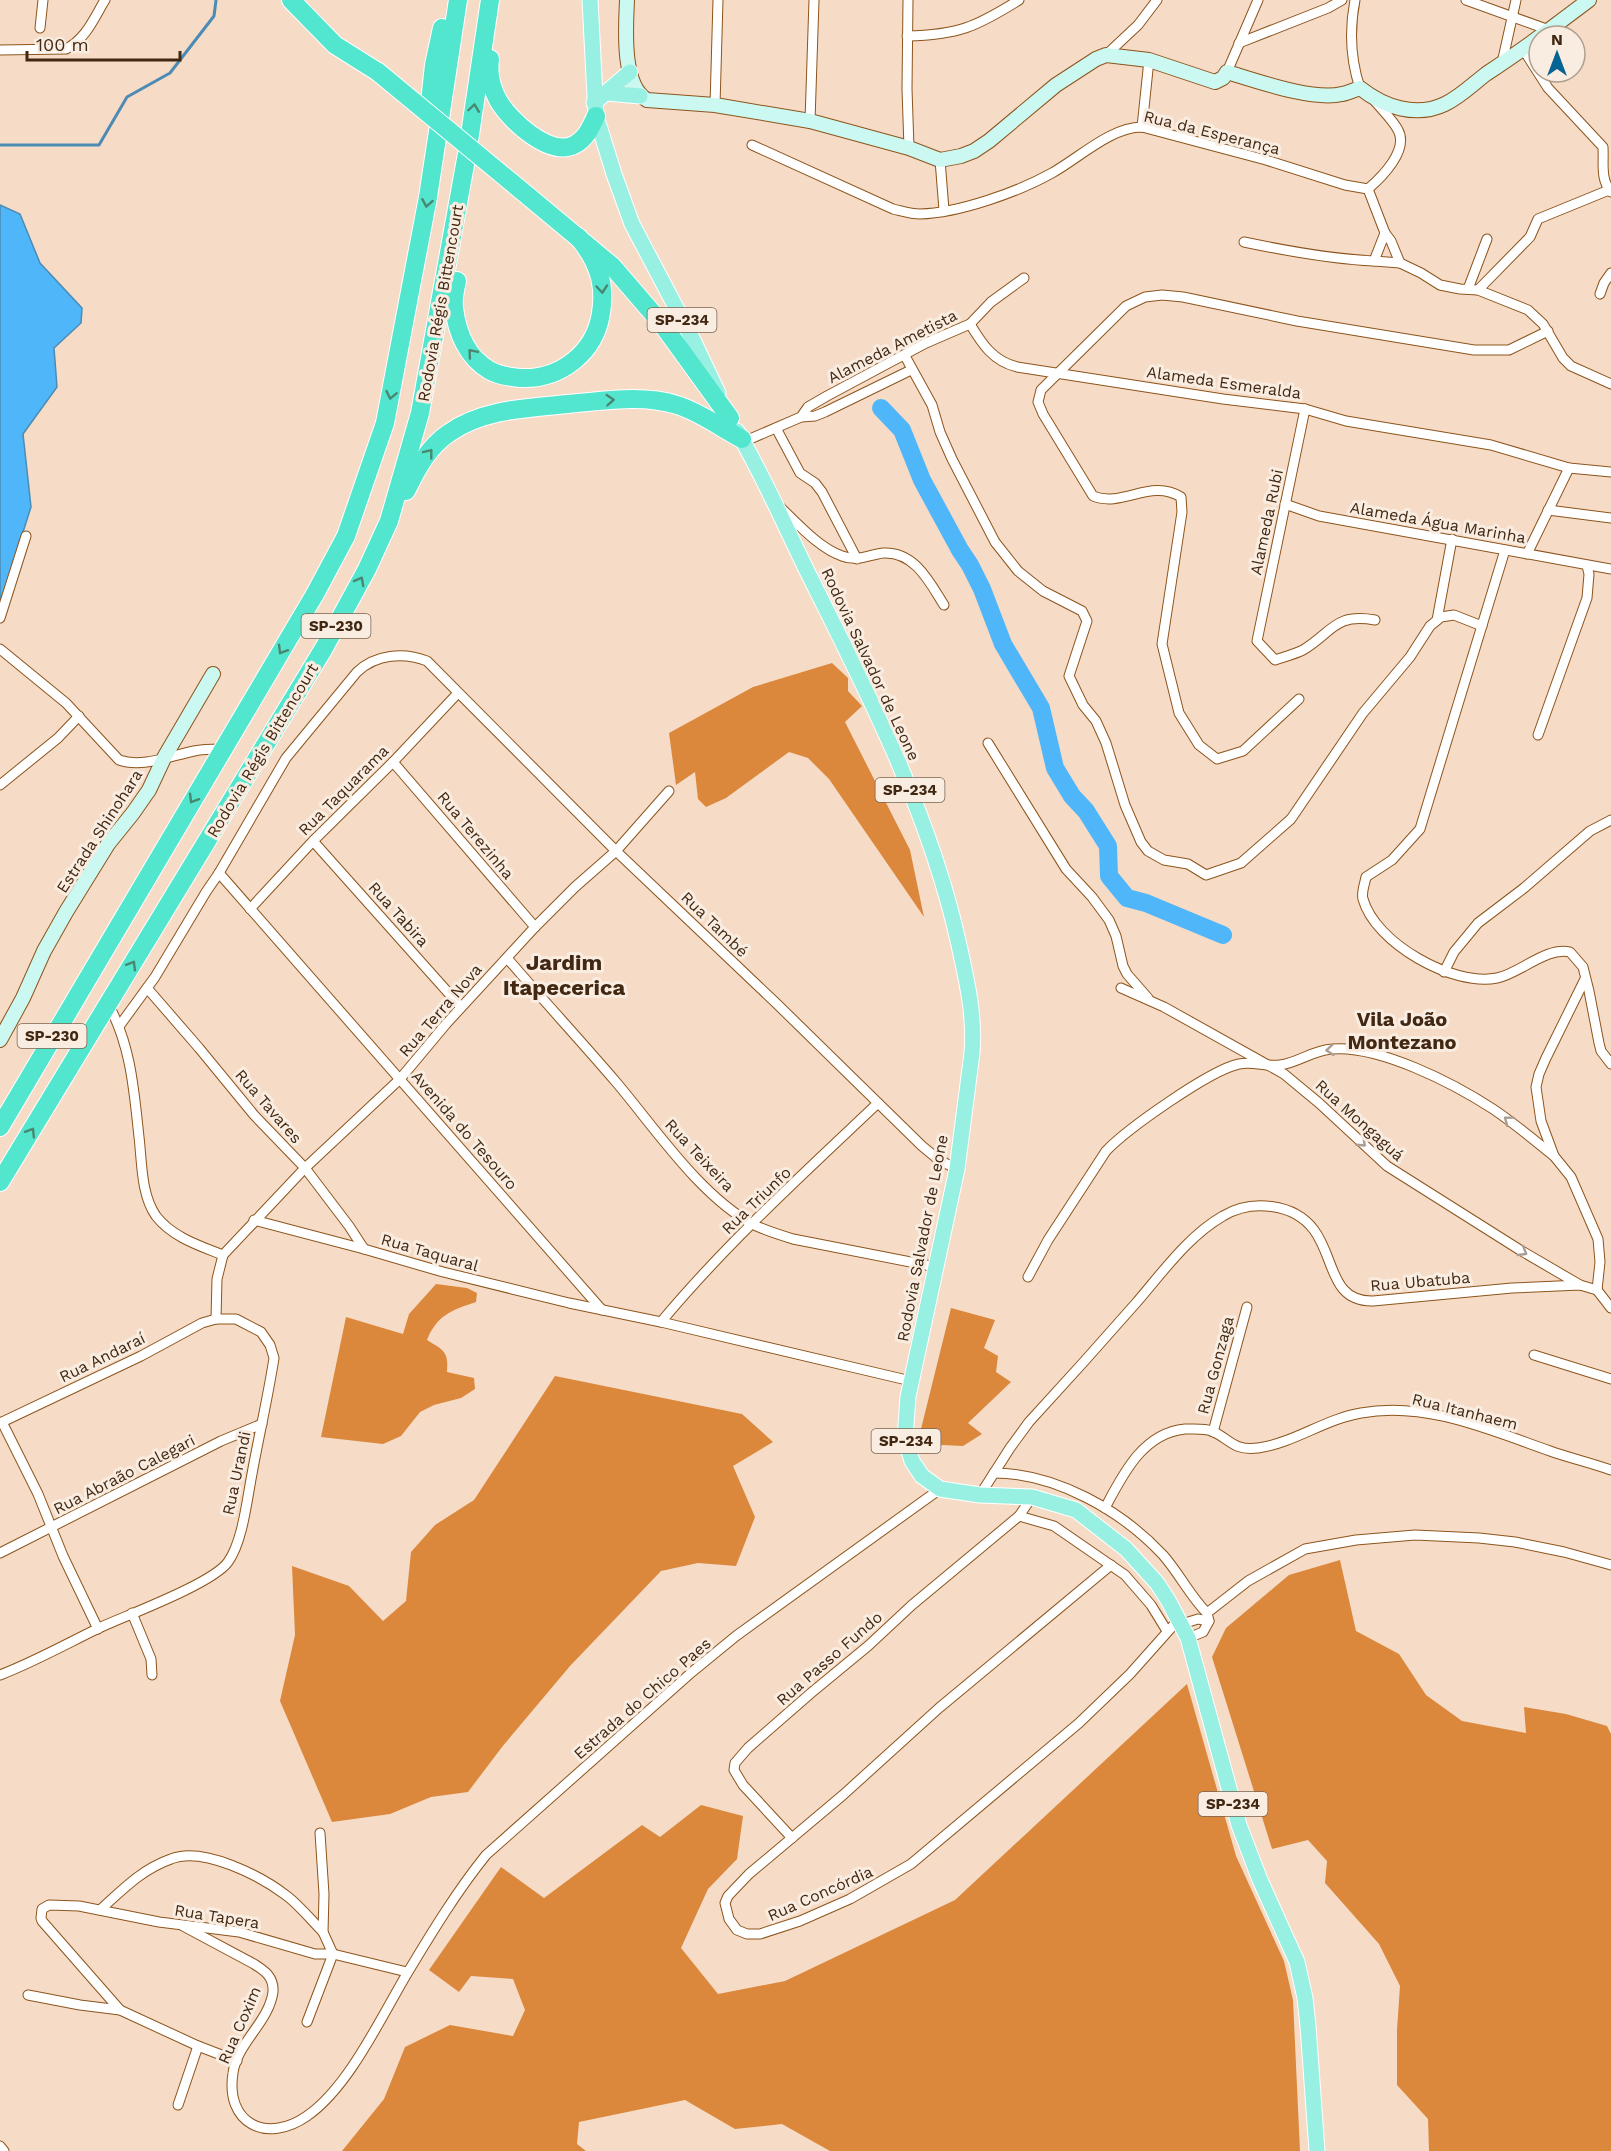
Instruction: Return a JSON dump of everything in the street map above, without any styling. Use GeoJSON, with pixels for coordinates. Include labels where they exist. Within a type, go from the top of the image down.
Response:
{"type":"FeatureCollection","features":[{"type":"Feature","properties":{"kind":"highway"},"geometry":{"type":"LineString","coordinates":[[291,0],[335,45],[373,68]]}},
{"type":"Feature","properties":{"kind":"highway"},"geometry":{"type":"LineString","coordinates":[[309,0],[325,21],[373,68],[612,266],[669,333],[730,418]]}},
{"type":"Feature","properties":{"kind":"highway"},"geometry":{"type":"LineString","coordinates":[[432,163],[428,127],[434,65],[446,0]]}},
{"type":"Feature","properties":{"kind":"highway","name":"Rodovia Régis Bittencourt"},"geometry":{"type":"LineString","coordinates":[[0,1127],[315,594],[346,536],[385,423],[390,400],[428,197],[458,0]]}},
{"type":"Feature","properties":{"kind":"highway","name":"Rodovia Régis Bittencourt"},"geometry":{"type":"LineString","coordinates":[[0,1182],[324,648],[362,579],[389,522],[428,379],[468,148],[490,0]]}},
{"type":"Feature","properties":{"kind":"highway"},"geometry":{"type":"LineString","coordinates":[[498,0],[489,65],[490,78],[499,102],[509,115],[540,141],[562,148],[572,146],[587,134],[595,109]]}},
{"type":"Feature","properties":{"kind":"highway"},"geometry":{"type":"LineString","coordinates":[[468,148],[465,204],[453,306],[462,341],[475,358],[489,370],[514,378],[543,376],[568,366],[592,340],[601,317],[603,288],[599,270],[588,249],[578,237]]}},
{"type":"Feature","properties":{"kind":"highway"},"geometry":{"type":"LineString","coordinates":[[389,522],[418,468],[435,444],[463,424],[497,413],[610,400],[646,400],[664,402],[687,409],[743,440]]}},
{"type":"Feature","properties":{"kind":"main road","name":"Rodovia Salvador de Leone"},"geometry":{"type":"LineString","coordinates":[[590,0],[595,109],[632,224],[692,338],[872,700],[911,793],[944,883],[971,1004],[973,1035],[957,1169],[911,1381],[905,1438],[912,1461],[922,1476],[940,1489]]}},
{"type":"Feature","properties":{"kind":"main road"},"geometry":{"type":"LineString","coordinates":[[595,109],[607,93],[630,72]]}},
{"type":"Feature","properties":{"kind":"main road"},"geometry":{"type":"LineString","coordinates":[[607,93],[640,96]]}},
{"type":"Feature","properties":{"kind":"main road","name":"SP-234"},"geometry":{"type":"LineString","coordinates":[[940,1489],[980,1495],[1032,1497],[1076,1510],[1126,1549],[1157,1583],[1183,1627],[1239,1825],[1299,1969],[1308,2026],[1317,2151]]}},
{"type":"Feature","properties":{"kind":"street"},"geometry":{"type":"LineString","coordinates":[[40,28],[43,0]]}},
{"type":"Feature","properties":{"kind":"street"},"geometry":{"type":"LineString","coordinates":[[0,50],[66,49],[76,45],[105,0]]}},
{"type":"Feature","properties":{"kind":"street"},"geometry":{"type":"LineString","coordinates":[[627,0],[627,46],[630,72],[640,96],[647,100],[715,105],[810,121],[909,148],[940,160],[974,151],[1056,85],[1106,55],[1138,25],[1157,0]]}},
{"type":"Feature","properties":{"kind":"street"},"geometry":{"type":"LineString","coordinates":[[715,105],[718,0]]}},
{"type":"Feature","properties":{"kind":"street"},"geometry":{"type":"LineString","coordinates":[[810,121],[814,0]]}},
{"type":"Feature","properties":{"kind":"street"},"geometry":{"type":"LineString","coordinates":[[908,0],[909,148]]}},
{"type":"Feature","properties":{"kind":"street"},"geometry":{"type":"LineString","coordinates":[[1002,10],[1003,0]]}},
{"type":"Feature","properties":{"kind":"street"},"geometry":{"type":"LineString","coordinates":[[907,36],[936,35],[962,30],[1019,0]]}},
{"type":"Feature","properties":{"kind":"street"},"geometry":{"type":"LineString","coordinates":[[1106,55],[1149,60],[1215,82],[1223,78],[1227,72],[1258,0]]}},
{"type":"Feature","properties":{"kind":"street"},"geometry":{"type":"LineString","coordinates":[[1239,43],[1328,8],[1342,0]]}},
{"type":"Feature","properties":{"kind":"street"},"geometry":{"type":"LineString","coordinates":[[1355,0],[1350,24],[1351,54],[1360,88],[1373,98],[1398,129],[1401,137],[1400,147],[1387,172],[1368,189],[1385,233],[1400,263]]}},
{"type":"Feature","properties":{"kind":"street"},"geometry":{"type":"LineString","coordinates":[[1466,0],[1512,17],[1527,25]]}},
{"type":"Feature","properties":{"kind":"street"},"geometry":{"type":"LineString","coordinates":[[1502,63],[1516,0]]}},
{"type":"Feature","properties":{"kind":"street"},"geometry":{"type":"LineString","coordinates":[[1556,24],[1588,0]]}},
{"type":"Feature","properties":{"kind":"street"},"geometry":{"type":"LineString","coordinates":[[1373,98],[1405,109],[1428,110],[1446,104],[1527,46]]}},
{"type":"Feature","properties":{"kind":"street"},"geometry":{"type":"LineString","coordinates":[[1473,289],[1528,239],[1538,219],[1610,191],[1602,176],[1607,147],[1548,88],[1523,49]]}},
{"type":"Feature","properties":{"kind":"street"},"geometry":{"type":"LineString","coordinates":[[1142,127],[1149,60]]}},
{"type":"Feature","properties":{"kind":"street"},"geometry":{"type":"LineString","coordinates":[[1227,72],[1278,87],[1317,94],[1343,94],[1360,88]]}},
{"type":"Feature","properties":{"kind":"street","name":"Rua da Esperança"},"geometry":{"type":"LineString","coordinates":[[752,145],[893,209],[921,214],[996,198],[1050,174],[1119,131],[1142,127],[1266,160],[1345,185],[1368,189]]}},
{"type":"Feature","properties":{"kind":"street"},"geometry":{"type":"LineString","coordinates":[[940,160],[944,210]]}},
{"type":"Feature","properties":{"kind":"street"},"geometry":{"type":"LineString","coordinates":[[1374,261],[1385,233]]}},
{"type":"Feature","properties":{"kind":"street"},"geometry":{"type":"LineString","coordinates":[[1473,289],[1486,239]]}},
{"type":"Feature","properties":{"kind":"street"},"geometry":{"type":"LineString","coordinates":[[1244,243],[1299,254],[1400,263],[1440,285],[1473,289],[1528,310],[1537,316],[1563,358],[1571,366],[1611,384]]}},
{"type":"Feature","properties":{"kind":"street"},"geometry":{"type":"LineString","coordinates":[[1600,294],[1611,273]]}},
{"type":"Feature","properties":{"kind":"street","name":"Alameda Ametista"},"geometry":{"type":"LineString","coordinates":[[801,417],[808,407],[816,402],[926,343],[970,324],[991,302],[1024,278]]}},
{"type":"Feature","properties":{"kind":"street"},"geometry":{"type":"LineString","coordinates":[[1299,699],[1243,751],[1217,759],[1199,745],[1179,714],[1162,644],[1182,512],[1180,497],[1170,490],[1157,490],[1102,500],[1093,496],[1043,414],[1038,402],[1041,390],[1120,311],[1132,302],[1145,297],[1162,295],[1183,297],[1297,321],[1474,350],[1509,350],[1548,331]]}},
{"type":"Feature","properties":{"kind":"street","name":"Alameda Esmeralda"},"geometry":{"type":"LineString","coordinates":[[970,324],[984,347],[1000,362],[1017,367],[1223,399],[1305,409],[1346,421],[1491,445],[1569,468],[1611,471]]}},
{"type":"Feature","properties":{"kind":"street"},"geometry":{"type":"LineString","coordinates":[[905,356],[932,405],[940,432],[952,459],[994,542],[1018,571],[1043,591],[1082,611],[1085,615],[1087,621],[1069,676],[1083,705],[1096,721],[1106,743],[1125,805],[1141,843],[1148,851],[1164,860],[1188,864],[1206,875],[1241,863],[1291,819],[1363,714],[1410,657],[1430,626],[1441,617],[1454,615],[1482,626]]}},
{"type":"Feature","properties":{"kind":"street","name":"Alameda Ametista"},"geometry":{"type":"LineString","coordinates":[[743,440],[801,417],[815,416],[825,412],[911,370]]}},
{"type":"Feature","properties":{"kind":"street","name":"Alameda Rubi"},"geometry":{"type":"LineString","coordinates":[[1305,409],[1257,641],[1275,660],[1302,650],[1343,620],[1363,618],[1375,620]]}},
{"type":"Feature","properties":{"kind":"street"},"geometry":{"type":"LineString","coordinates":[[776,428],[800,472],[815,483],[822,492],[857,559]]}},
{"type":"Feature","properties":{"kind":"street"},"geometry":{"type":"LineString","coordinates":[[1527,554],[1569,468]]}},
{"type":"Feature","properties":{"kind":"street"},"geometry":{"type":"LineString","coordinates":[[770,497],[828,549],[843,557],[857,559],[885,553],[911,560],[920,569],[944,605]]}},
{"type":"Feature","properties":{"kind":"street","name":"Alameda Água Marinha"},"geometry":{"type":"LineString","coordinates":[[1285,504],[1319,516],[1611,569]]}},
{"type":"Feature","properties":{"kind":"street"},"geometry":{"type":"LineString","coordinates":[[1548,510],[1611,518]]}},
{"type":"Feature","properties":{"kind":"street"},"geometry":{"type":"LineString","coordinates":[[0,618],[26,536]]}},
{"type":"Feature","properties":{"kind":"street"},"geometry":{"type":"LineString","coordinates":[[1437,620],[1452,539]]}},
{"type":"Feature","properties":{"kind":"street"},"geometry":{"type":"LineString","coordinates":[[1505,550],[1420,829],[1392,860],[1366,877],[1362,897],[1373,920],[1406,951],[1444,972],[1464,978],[1484,980],[1499,978],[1528,964],[1564,951],[1570,952],[1583,967],[1590,991],[1599,1043],[1611,1064]]}},
{"type":"Feature","properties":{"kind":"street"},"geometry":{"type":"LineString","coordinates":[[1538,735],[1587,598],[1589,574],[1587,566]]}},
{"type":"Feature","properties":{"kind":"street"},"geometry":{"type":"LineString","coordinates":[[0,649],[58,696],[119,760],[131,764],[141,763],[198,750],[222,749]]}},
{"type":"Feature","properties":{"kind":"street","name":"Rua També"},"geometry":{"type":"LineString","coordinates":[[120,1025],[147,988],[219,873],[280,766],[363,667],[378,660],[400,655],[426,661],[616,851],[878,1103],[939,1160],[957,1169]]}},
{"type":"Feature","properties":{"kind":"street","name":"Estrada Shinohara"},"geometry":{"type":"LineString","coordinates":[[0,1040],[66,912],[108,844],[149,790],[165,756],[213,674]]}},
{"type":"Feature","properties":{"kind":"street","name":"Rua Taquarama"},"geometry":{"type":"LineString","coordinates":[[250,909],[458,693]]}},
{"type":"Feature","properties":{"kind":"street"},"geometry":{"type":"LineString","coordinates":[[0,785],[58,738],[79,716]]}},
{"type":"Feature","properties":{"kind":"street","name":"Rua Mongaguá"},"geometry":{"type":"LineString","coordinates":[[988,743],[1062,863],[1109,920],[1127,974],[1150,1000]]}},
{"type":"Feature","properties":{"kind":"street","name":"Rua Terezinha"},"geometry":{"type":"LineString","coordinates":[[393,762],[535,927]]}},
{"type":"Feature","properties":{"kind":"street","name":"Rua Terra Nova"},"geometry":{"type":"LineString","coordinates":[[254,1220],[305,1168],[400,1079],[461,1007],[535,927],[575,886],[616,851],[669,791]]}},
{"type":"Feature","properties":{"kind":"street"},"geometry":{"type":"LineString","coordinates":[[1444,972],[1454,952],[1478,923],[1524,888],[1590,831],[1611,820]]}},
{"type":"Feature","properties":{"kind":"street","name":"Rua Tabira"},"geometry":{"type":"LineString","coordinates":[[313,841],[461,1007]]}},
{"type":"Feature","properties":{"kind":"street","name":"Avenida do Tesouro"},"geometry":{"type":"LineString","coordinates":[[219,873],[602,1310]]}},
{"type":"Feature","properties":{"kind":"street","name":"Rua Teixeira"},"geometry":{"type":"LineString","coordinates":[[507,958],[697,1178],[721,1202],[753,1224],[772,1233],[936,1268]]}},
{"type":"Feature","properties":{"kind":"street"},"geometry":{"type":"LineString","coordinates":[[1554,1156],[1541,1121],[1538,1081],[1546,1058],[1585,979]]}},
{"type":"Feature","properties":{"kind":"street","name":"Rua Tavares"},"geometry":{"type":"LineString","coordinates":[[147,988],[254,1115],[305,1168],[350,1226],[364,1249]]}},
{"type":"Feature","properties":{"kind":"street","name":"Rua Mongaguá"},"geometry":{"type":"LineString","coordinates":[[1121,988],[1150,1000],[1239,1047],[1284,1074],[1311,1095],[1387,1166],[1580,1285]]}},
{"type":"Feature","properties":{"kind":"street"},"geometry":{"type":"LineString","coordinates":[[108,1004],[120,1025],[134,1092],[148,1200],[157,1217],[168,1228],[187,1240],[223,1255]]}},
{"type":"Feature","properties":{"kind":"street"},"geometry":{"type":"LineString","coordinates":[[1028,1277],[1048,1239],[1106,1151],[1129,1131],[1186,1092],[1228,1067],[1249,1062],[1269,1066],[1283,1065],[1311,1053],[1332,1048],[1347,1048],[1403,1063],[1471,1096],[1493,1109],[1554,1156],[1571,1177],[1598,1239],[1600,1262],[1597,1290],[1611,1308]]}},
{"type":"Feature","properties":{"kind":"street","name":"Rua Triunfo"},"geometry":{"type":"LineString","coordinates":[[661,1322],[687,1290],[878,1103]]}},
{"type":"Feature","properties":{"kind":"street","name":"Rua Ubatuba"},"geometry":{"type":"LineString","coordinates":[[980,1495],[1029,1422],[1184,1248],[1211,1224],[1226,1214],[1240,1209],[1277,1207],[1304,1220],[1322,1242],[1341,1288],[1356,1300],[1373,1301],[1503,1288],[1580,1285],[1597,1290]]}},
{"type":"Feature","properties":{"kind":"street"},"geometry":{"type":"LineString","coordinates":[[216,1319],[218,1279],[223,1255],[254,1220]]}},
{"type":"Feature","properties":{"kind":"street","name":"Rua Taquaral"},"geometry":{"type":"LineString","coordinates":[[254,1220],[443,1272],[911,1381]]}},
{"type":"Feature","properties":{"kind":"street","name":"Rua Gonzaga"},"geometry":{"type":"LineString","coordinates":[[1213,1431],[1247,1307]]}},
{"type":"Feature","properties":{"kind":"street","name":"Rua Andaraí"},"geometry":{"type":"LineString","coordinates":[[1,1423],[141,1356],[202,1323],[216,1319]]}},
{"type":"Feature","properties":{"kind":"street","name":"Rua Urandi"},"geometry":{"type":"LineString","coordinates":[[0,1675],[24,1666],[206,1578],[228,1561],[239,1533],[274,1358],[270,1345],[261,1332],[236,1319],[216,1319]]}},
{"type":"Feature","properties":{"kind":"street"},"geometry":{"type":"LineString","coordinates":[[1533,1355],[1611,1379]]}},
{"type":"Feature","properties":{"kind":"street","name":"Rua Itanhaem"},"geometry":{"type":"LineString","coordinates":[[1105,1508],[1130,1466],[1151,1441],[1163,1434],[1196,1428],[1213,1431],[1237,1447],[1256,1448],[1282,1442],[1342,1417],[1378,1410],[1408,1410],[1442,1417],[1501,1433],[1611,1470]]}},
{"type":"Feature","properties":{"kind":"street"},"geometry":{"type":"LineString","coordinates":[[1,1423],[52,1527],[63,1556],[98,1629]]}},
{"type":"Feature","properties":{"kind":"street","name":"Rua Abraão Calegari"},"geometry":{"type":"LineString","coordinates":[[0,1553],[221,1441],[262,1424]]}},
{"type":"Feature","properties":{"kind":"street"},"geometry":{"type":"LineString","coordinates":[[994,1473],[1013,1473],[1041,1480],[1076,1493],[1105,1508],[1152,1544],[1171,1565],[1208,1617],[1198,1619],[1183,1627]]}},
{"type":"Feature","properties":{"kind":"street","name":"Estrada do Chico Paes"},"geometry":{"type":"LineString","coordinates":[[408,1972],[473,1872],[498,1844],[692,1672],[736,1636],[910,1513],[940,1489]]}},
{"type":"Feature","properties":{"kind":"street","name":"Rua Passo Fundo"},"geometry":{"type":"LineString","coordinates":[[792,1838],[743,1785],[734,1770],[735,1763],[748,1748],[868,1646],[912,1605],[1019,1516],[1032,1497]]}},
{"type":"Feature","properties":{"kind":"street"},"geometry":{"type":"LineString","coordinates":[[1019,1516],[1054,1526],[1125,1575],[1151,1605],[1167,1631]]}},
{"type":"Feature","properties":{"kind":"street","name":"Rua Concórdia"},"geometry":{"type":"LineString","coordinates":[[1110,1565],[939,1708],[843,1795],[749,1874],[728,1896],[725,1903],[726,1911],[737,1930],[747,1934],[760,1934],[800,1922],[849,1899],[911,1864],[1078,1723],[1130,1674],[1167,1631],[1183,1627],[1203,1632],[1208,1617],[1248,1581],[1305,1549],[1365,1539],[1426,1535],[1515,1542],[1611,1565]]}},
{"type":"Feature","properties":{"kind":"street"},"geometry":{"type":"LineString","coordinates":[[132,1613],[151,1659],[152,1675]]}},
{"type":"Feature","properties":{"kind":"street"},"geometry":{"type":"LineString","coordinates":[[320,1833],[324,1894],[323,1932]]}},
{"type":"Feature","properties":{"kind":"street"},"geometry":{"type":"LineString","coordinates":[[100,1910],[141,1874],[173,1858],[191,1856],[225,1864],[269,1884],[289,1897],[323,1932],[333,1954],[307,2022]]}},
{"type":"Feature","properties":{"kind":"street","name":"Rua Tapera"},"geometry":{"type":"LineString","coordinates":[[120,2010],[42,1922],[42,1909],[49,1905],[79,1906],[183,1926],[239,1932],[315,1954],[333,1954],[408,1972]]}},
{"type":"Feature","properties":{"kind":"street","name":"Rua Coxim"},"geometry":{"type":"LineString","coordinates":[[183,1926],[254,1964],[271,1978],[272,1996],[233,2071],[233,2095],[236,2106],[244,2119],[254,2127],[263,2130],[274,2130],[296,2124],[333,2094],[408,1972]]}},
{"type":"Feature","properties":{"kind":"street"},"geometry":{"type":"LineString","coordinates":[[28,1995],[120,2010],[198,2046],[237,2061]]}},
{"type":"Feature","properties":{"kind":"street"},"geometry":{"type":"LineString","coordinates":[[178,2105],[198,2046]]}},
{"type":"Feature","properties":{"kind":"street"},"geometry":{"type":"LineString","coordinates":[[0,2146],[4,2151]]}},
{"type":"Feature","properties":{"kind":"shaded area"},"geometry":{"type":"Polygon","coordinates":[[[832,663],[848,678],[848,691],[862,706],[845,722],[910,850],[924,917],[829,779],[808,758],[789,752],[726,798],[706,807],[698,799],[695,772],[676,785],[669,733],[753,687],[832,663]]]}},
{"type":"Feature","properties":{"kind":"shaded area"},"geometry":{"type":"Polygon","coordinates":[[[436,1284],[467,1288],[477,1293],[476,1302],[446,1315],[436,1325],[427,1340],[446,1355],[447,1372],[474,1378],[475,1389],[461,1398],[434,1405],[420,1412],[401,1436],[383,1444],[321,1437],[346,1317],[403,1334],[409,1314],[436,1284]]]}},
{"type":"Feature","properties":{"kind":"shaded area"},"geometry":{"type":"Polygon","coordinates":[[[951,1308],[995,1320],[984,1348],[998,1356],[996,1372],[1011,1382],[968,1423],[982,1434],[963,1446],[942,1445],[926,1454],[920,1433],[951,1308]]]}},
{"type":"Feature","properties":{"kind":"shaded area"},"geometry":{"type":"Polygon","coordinates":[[[555,1376],[742,1414],[773,1442],[733,1466],[755,1517],[736,1566],[698,1563],[661,1571],[570,1666],[502,1747],[468,1792],[431,1797],[390,1814],[332,1822],[280,1701],[295,1635],[292,1566],[349,1586],[383,1621],[406,1601],[411,1552],[435,1525],[474,1500],[555,1376]]]}},
{"type":"Feature","properties":{"kind":"shaded area"},"geometry":{"type":"Polygon","coordinates":[[[1340,1560],[1356,1631],[1399,1654],[1426,1695],[1462,1721],[1526,1733],[1524,1707],[1566,1714],[1607,1726],[1611,1734],[1611,2151],[1429,2151],[1428,2119],[1397,2085],[1400,1986],[1379,1944],[1325,1883],[1327,1861],[1308,1840],[1272,1849],[1212,1657],[1226,1628],[1289,1575],[1340,1560]]]}},
{"type":"Feature","properties":{"kind":"shaded area"},"geometry":{"type":"Polygon","coordinates":[[[1187,1684],[1236,1856],[1284,1961],[1293,2000],[1300,2151],[830,2151],[782,2124],[735,2129],[685,2100],[579,2122],[577,2144],[586,2151],[342,2151],[384,2099],[405,2047],[450,2025],[513,2036],[525,2010],[513,1979],[471,1976],[459,1992],[429,1970],[501,1867],[544,1898],[642,1825],[660,1837],[701,1805],[743,1816],[737,1859],[708,1889],[681,1948],[718,1994],[785,1981],[955,1900],[1187,1684]]]}},
{"type":"Feature","properties":{"kind":"water"},"geometry":{"type":"Polygon","coordinates":[[[0,205],[20,214],[40,263],[82,308],[81,323],[54,348],[57,387],[23,434],[31,507],[0,604],[0,205]]]}},
{"type":"Feature","properties":{"kind":"waterway"},"geometry":{"type":"LineString","coordinates":[[0,145],[99,145],[127,97],[170,73],[214,16],[216,0]]}},
{"type":"Feature","properties":{"kind":"waterway"},"geometry":{"type":"LineString","coordinates":[[881,408],[902,430],[922,480],[982,589],[1003,644],[1041,708],[1055,768],[1108,846],[1109,876],[1127,898],[1146,903],[1223,935]]}},
{"type":"Feature","properties":{"kind":"district","name":"Jardim Itapecerica"},"geometry":{"type":"Point","coordinates":[564,974]}},
{"type":"Feature","properties":{"kind":"district","name":"Vila João Montezano"},"geometry":{"type":"Point","coordinates":[1402,1030]}}]}
